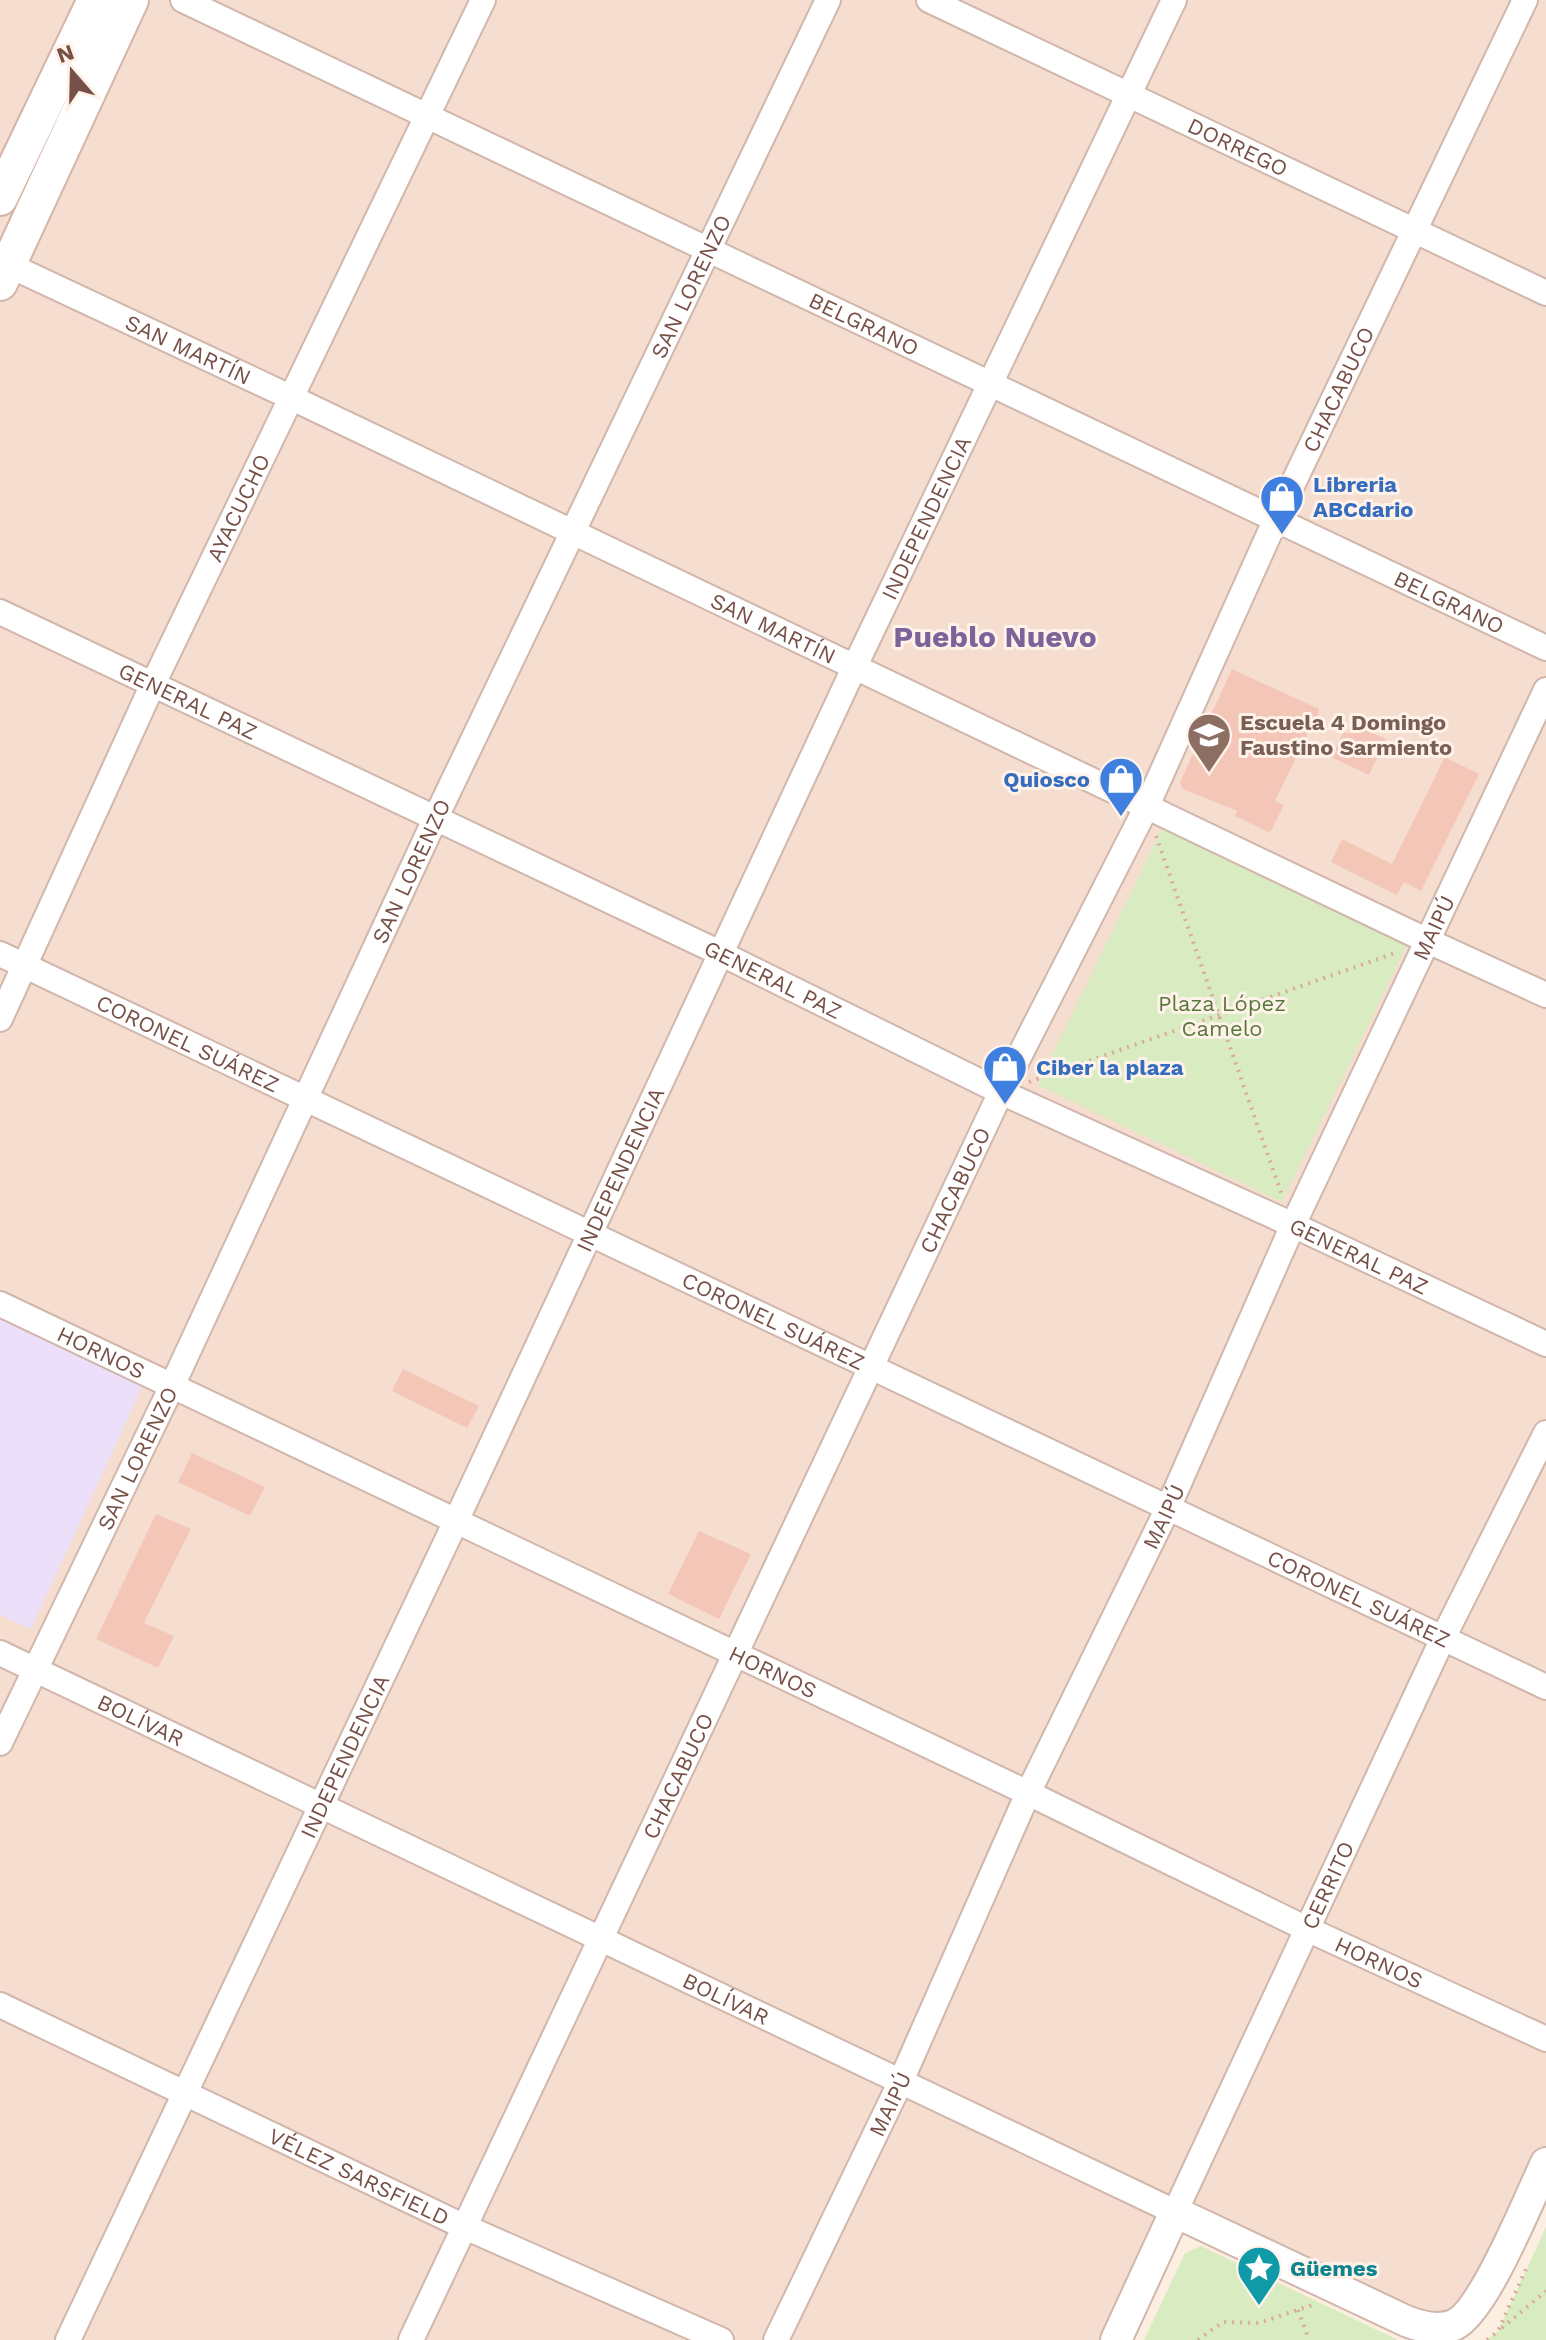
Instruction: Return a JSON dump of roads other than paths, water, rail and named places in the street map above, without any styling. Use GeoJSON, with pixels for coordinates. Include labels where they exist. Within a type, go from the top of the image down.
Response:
{"type":"FeatureCollection","features":[{"type":"Feature","properties":{"kind":"main road"},"geometry":{"type":"LineString","coordinates":[[0,198],[95,0]]}},
{"type":"Feature","properties":{"kind":"main road"},"geometry":{"type":"LineString","coordinates":[[3,270],[131,0]]}},
{"type":"Feature","properties":{"kind":"street","name":"BELGRANO"},"geometry":{"type":"LineString","coordinates":[[183,0],[1546,648]]}},
{"type":"Feature","properties":{"kind":"street","name":"AYACUCHO"},"geometry":{"type":"LineString","coordinates":[[0,1019],[153,684],[483,0]]}},
{"type":"Feature","properties":{"kind":"street","name":"SAN LORENZO"},"geometry":{"type":"LineString","coordinates":[[0,1743],[172,1386],[436,817],[828,0]]}},
{"type":"Feature","properties":{"kind":"street","name":"DORREGO"},"geometry":{"type":"LineString","coordinates":[[929,0],[1546,293]]}},
{"type":"Feature","properties":{"kind":"street","name":"INDEPENDENCIA"},"geometry":{"type":"LineString","coordinates":[[68,2340],[456,1521],[854,668],[1174,0]]}},
{"type":"Feature","properties":{"kind":"street","name":"CHACABUCO"},"geometry":{"type":"LineString","coordinates":[[411,2340],[869,1366],[1001,1092],[1146,808],[1275,521],[1525,0]]}},
{"type":"Feature","properties":{"kind":"street","name":"SAN MARTÍN"},"geometry":{"type":"LineString","coordinates":[[3,270],[290,397],[1146,808],[1546,995]]}},
{"type":"Feature","properties":{"kind":"street","name":"GENERAL PAZ"},"geometry":{"type":"LineString","coordinates":[[0,612],[720,953],[1001,1092],[1546,1344]]}},
{"type":"Feature","properties":{"kind":"street","name":"MAIPÚ"},"geometry":{"type":"LineString","coordinates":[[776,2340],[901,2081],[1028,1793],[1168,1508],[1293,1225],[1546,690]]}},
{"type":"Feature","properties":{"kind":"street","name":"CORONEL SUÁREZ"},"geometry":{"type":"LineString","coordinates":[[0,954],[1546,1687]]}},
{"type":"Feature","properties":{"kind":"street","name":"HORNOS"},"geometry":{"type":"LineString","coordinates":[[0,1304],[1307,1929],[1546,2039]]}},
{"type":"Feature","properties":{"kind":"street","name":"CERRITO"},"geometry":{"type":"LineString","coordinates":[[1116,2340],[1443,1638],[1546,1433]]}},
{"type":"Feature","properties":{"kind":"street","name":"BOLÍVAR"},"geometry":{"type":"LineString","coordinates":[[0,1653],[1418,2326],[1431,2328],[1455,2324],[1478,2302],[1546,2163]]}},
{"type":"Feature","properties":{"kind":"street","name":"VÉLEZ SARSFIELD"},"geometry":{"type":"LineString","coordinates":[[0,2005],[465,2227],[721,2340]]}},
{"type":"Feature","properties":{"kind":"place","name":"Libreria ABCdario"},"geometry":{"type":"Point","coordinates":[1282,536]}},
{"type":"Feature","properties":{"kind":"place","name":"Escuela 4 Domingo Faustino Sarmiento"},"geometry":{"type":"Point","coordinates":[1209,774]}},
{"type":"Feature","properties":{"kind":"place","name":"Quiosco"},"geometry":{"type":"Point","coordinates":[1121,818]}},
{"type":"Feature","properties":{"kind":"place","name":"Ciber la plaza"},"geometry":{"type":"Point","coordinates":[1005,1106]}},
{"type":"Feature","properties":{"kind":"place","name":"Güemes"},"geometry":{"type":"Point","coordinates":[1259,2307]}},
{"type":"Feature","properties":{"kind":"district","name":"Pueblo Nuevo"},"geometry":{"type":"Point","coordinates":[995,636]}},
{"type":"Feature","properties":{"kind":"park label","name":"Plaza López Camelo"},"geometry":{"type":"Point","coordinates":[1222,1016]}}]}
